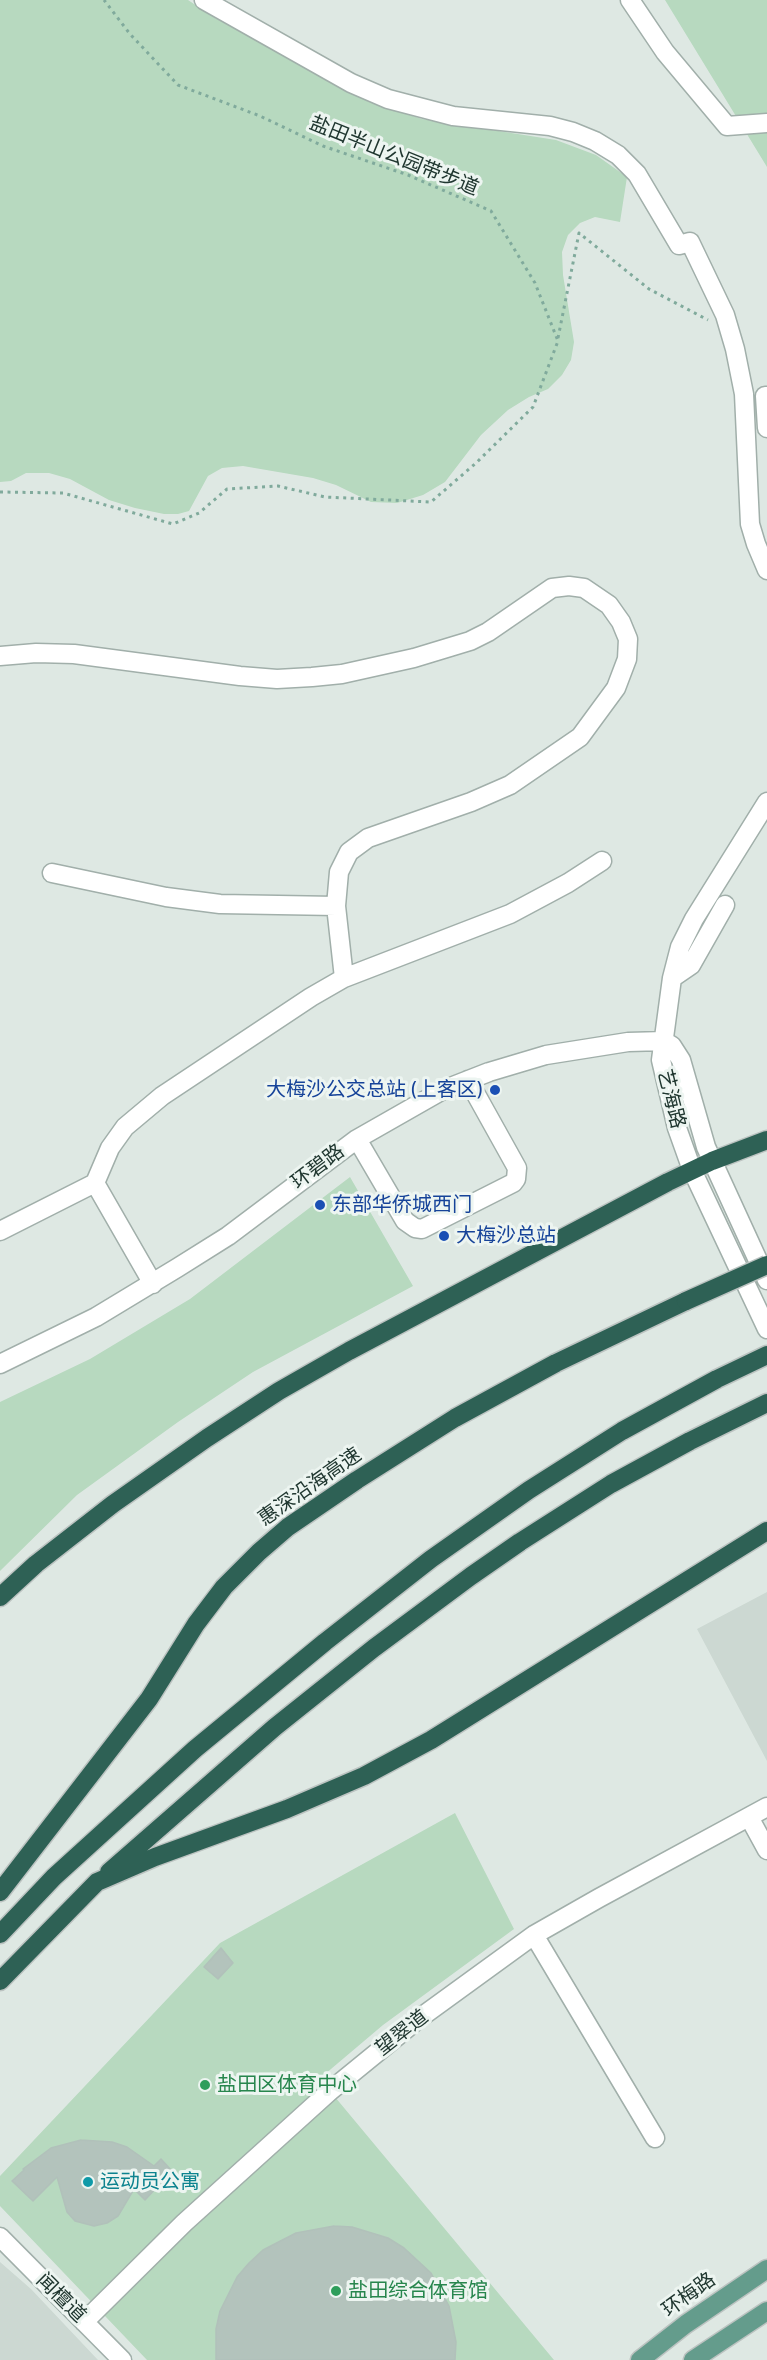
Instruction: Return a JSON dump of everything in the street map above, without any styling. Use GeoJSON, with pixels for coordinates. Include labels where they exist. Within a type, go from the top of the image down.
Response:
{"type":"FeatureCollection","features":[{"type":"Feature","properties":{"kind":"highway"},"geometry":{"type":"LineString","coordinates":[[0,1597],[36,1564],[113,1504],[207,1437],[279,1391],[349,1351],[692,1170],[767,1140]]}},
{"type":"Feature","properties":{"kind":"highway","name":"惠深沿海高速"},"geometry":{"type":"LineString","coordinates":[[0,1892],[149,1699],[203,1614],[224,1587],[288,1527],[357,1479],[455,1418],[555,1363],[767,1264]]}},
{"type":"Feature","properties":{"kind":"highway"},"geometry":{"type":"LineString","coordinates":[[0,1934],[54,1877],[195,1749],[325,1642],[431,1559],[529,1490],[603,1443],[717,1379],[767,1355]]}},
{"type":"Feature","properties":{"kind":"highway"},"geometry":{"type":"LineString","coordinates":[[0,1981],[97,1882],[266,1734],[423,1610],[519,1542],[611,1484],[767,1403]]}},
{"type":"Feature","properties":{"kind":"highway"},"geometry":{"type":"LineString","coordinates":[[97,1882],[155,1857],[325,1794],[381,1767],[431,1740],[767,1531]]}},
{"type":"Feature","properties":{"kind":"main road","name":"环梅路"},"geometry":{"type":"LineString","coordinates":[[640,2360],[686,2324],[767,2269]]}},
{"type":"Feature","properties":{"kind":"main road"},"geometry":{"type":"LineString","coordinates":[[693,2360],[767,2311]]}},
{"type":"Feature","properties":{"kind":"street"},"geometry":{"type":"LineString","coordinates":[[204,0],[351,83],[388,99],[453,116],[550,126],[573,132],[596,141],[618,155],[637,174],[679,245],[690,242],[718,297],[730,332],[741,373],[746,408],[750,524],[767,570]]}},
{"type":"Feature","properties":{"kind":"street"},"geometry":{"type":"LineString","coordinates":[[630,0],[665,52],[728,126],[767,123]]}},
{"type":"Feature","properties":{"kind":"street"},"geometry":{"type":"LineString","coordinates":[[767,396],[765,396],[767,428]]}},
{"type":"Feature","properties":{"kind":"street"},"geometry":{"type":"LineString","coordinates":[[0,656],[36,653],[74,654],[240,676],[277,679],[312,677],[342,674],[414,658],[470,641],[488,632],[552,588],[569,586],[584,588],[609,605],[621,622],[628,639],[627,659],[616,688],[580,737],[510,785],[471,802],[368,838],[349,852],[339,872],[336,906],[344,978]]}},
{"type":"Feature","properties":{"kind":"street"},"geometry":{"type":"LineString","coordinates":[[664,1041],[672,978],[680,947],[694,919],[767,802]]}},
{"type":"Feature","properties":{"kind":"street"},"geometry":{"type":"LineString","coordinates":[[0,1231],[95,1183],[110,1148],[125,1127],[162,1096],[311,997],[344,978],[510,914],[603,861]]}},
{"type":"Feature","properties":{"kind":"street"},"geometry":{"type":"LineString","coordinates":[[52,873],[166,897],[220,904],[336,906]]}},
{"type":"Feature","properties":{"kind":"street"},"geometry":{"type":"LineString","coordinates":[[672,978],[691,965],[725,905]]}},
{"type":"Feature","properties":{"kind":"street","name":"环碧路"},"geometry":{"type":"LineString","coordinates":[[0,1364],[96,1317],[153,1284],[228,1236],[357,1139],[420,1102],[508,1065],[564,1051],[628,1041],[664,1041]]}},
{"type":"Feature","properties":{"kind":"street","name":"艺海路"},"geometry":{"type":"LineString","coordinates":[[767,1280],[712,1161],[697,1121],[681,1060],[672,1046],[664,1041],[662,1068],[677,1128],[692,1170],[767,1329]]}},
{"type":"Feature","properties":{"kind":"street"},"geometry":{"type":"LineString","coordinates":[[357,1139],[405,1221],[415,1228],[422,1229],[513,1183],[516,1179],[517,1168],[468,1080]]}},
{"type":"Feature","properties":{"kind":"street"},"geometry":{"type":"LineString","coordinates":[[95,1183],[153,1284]]}},
{"type":"Feature","properties":{"kind":"street","name":"望翠道"},"geometry":{"type":"LineString","coordinates":[[84,2322],[183,2223],[330,2091],[417,2020],[534,1935],[767,1807]]}},
{"type":"Feature","properties":{"kind":"street"},"geometry":{"type":"LineString","coordinates":[[749,1817],[767,1850]]}},
{"type":"Feature","properties":{"kind":"street"},"geometry":{"type":"LineString","coordinates":[[534,1935],[655,2138]]}},
{"type":"Feature","properties":{"kind":"street","name":"闻檀道"},"geometry":{"type":"LineString","coordinates":[[0,2237],[122,2360]]}},
{"type":"Feature","properties":{"kind":"path","name":"盐田半山公园带步道"},"geometry":{"type":"LineString","coordinates":[[104,0],[130,34],[178,85],[260,116],[323,146],[408,175],[490,211],[535,283],[558,340]]}},
{"type":"Feature","properties":{"kind":"path"},"geometry":{"type":"LineString","coordinates":[[0,492],[63,493],[173,524],[198,513],[227,489],[278,486],[325,497],[431,502],[476,463],[533,407],[558,340],[579,233],[649,290],[730,332]]}},
{"type":"Feature","properties":{"kind":"shaded area"},"geometry":{"type":"Polygon","coordinates":[[[767,1592],[767,1761],[697,1629],[767,1592]]]}},
{"type":"Feature","properties":{"kind":"shaded area"},"geometry":{"type":"Polygon","coordinates":[[[0,2262],[31,2289],[98,2360],[0,2360],[0,2262]]]}},
{"type":"Feature","properties":{"kind":"green space"},"geometry":{"type":"Polygon","coordinates":[[[0,0],[188,0],[215,18],[369,102],[422,119],[556,140],[596,155],[627,177],[620,222],[595,217],[580,223],[568,235],[562,252],[563,275],[574,342],[571,360],[562,375],[548,389],[508,410],[481,435],[445,482],[423,495],[397,503],[371,502],[336,485],[313,478],[243,466],[222,468],[208,476],[189,511],[178,514],[164,514],[109,500],[70,479],[49,473],[26,473],[11,481],[0,482],[0,0]]]}},
{"type":"Feature","properties":{"kind":"green space"},"geometry":{"type":"Polygon","coordinates":[[[665,0],[767,0],[767,167],[665,0]]]}},
{"type":"Feature","properties":{"kind":"green space"},"geometry":{"type":"Polygon","coordinates":[[[350,1177],[413,1286],[253,1372],[178,1422],[77,1495],[0,1571],[0,1402],[90,1359],[190,1299],[350,1177]]]}},
{"type":"Feature","properties":{"kind":"green space","name":"盐田区体育中心"},"geometry":{"type":"Polygon","coordinates":[[[455,1813],[514,1929],[383,2025],[318,2080],[330,2091],[554,2360],[147,2360],[0,2206],[0,2176],[220,1943],[455,1813]]]}},
{"type":"Feature","properties":{"kind":"building"},"geometry":{"type":"Polygon","coordinates":[[[221,1948],[233,1963],[218,1979],[204,1967],[221,1948]]]}},
{"type":"Feature","properties":{"kind":"building","name":"运动员公寓"},"geometry":{"type":"Polygon","coordinates":[[[81,2140],[112,2142],[127,2147],[154,2166],[161,2159],[172,2171],[145,2200],[134,2189],[118,2216],[107,2223],[94,2226],[75,2221],[67,2212],[57,2177],[33,2201],[12,2181],[23,2169],[51,2148],[81,2140]]]}},
{"type":"Feature","properties":{"kind":"building","name":"盐田综合体育馆"},"geometry":{"type":"Polygon","coordinates":[[[334,2226],[352,2227],[388,2238],[404,2248],[431,2273],[449,2306],[456,2342],[455,2360],[216,2360],[216,2329],[220,2311],[237,2277],[249,2263],[263,2250],[296,2233],[334,2226]]]}},
{"type":"Feature","properties":{"kind":"place","name":"大梅沙公交总站 (上客区)"},"geometry":{"type":"Point","coordinates":[495,1090]}},
{"type":"Feature","properties":{"kind":"place","name":"东部华侨城西门"},"geometry":{"type":"Point","coordinates":[320,1205]}},
{"type":"Feature","properties":{"kind":"place","name":"大梅沙总站"},"geometry":{"type":"Point","coordinates":[444,1236]}},
{"type":"Feature","properties":{"kind":"place","name":"盐田区体育中心"},"geometry":{"type":"Point","coordinates":[205,2085]}},
{"type":"Feature","properties":{"kind":"place","name":"运动员公寓"},"geometry":{"type":"Point","coordinates":[88,2182]}},
{"type":"Feature","properties":{"kind":"place","name":"盐田综合体育馆"},"geometry":{"type":"Point","coordinates":[336,2291]}}]}
